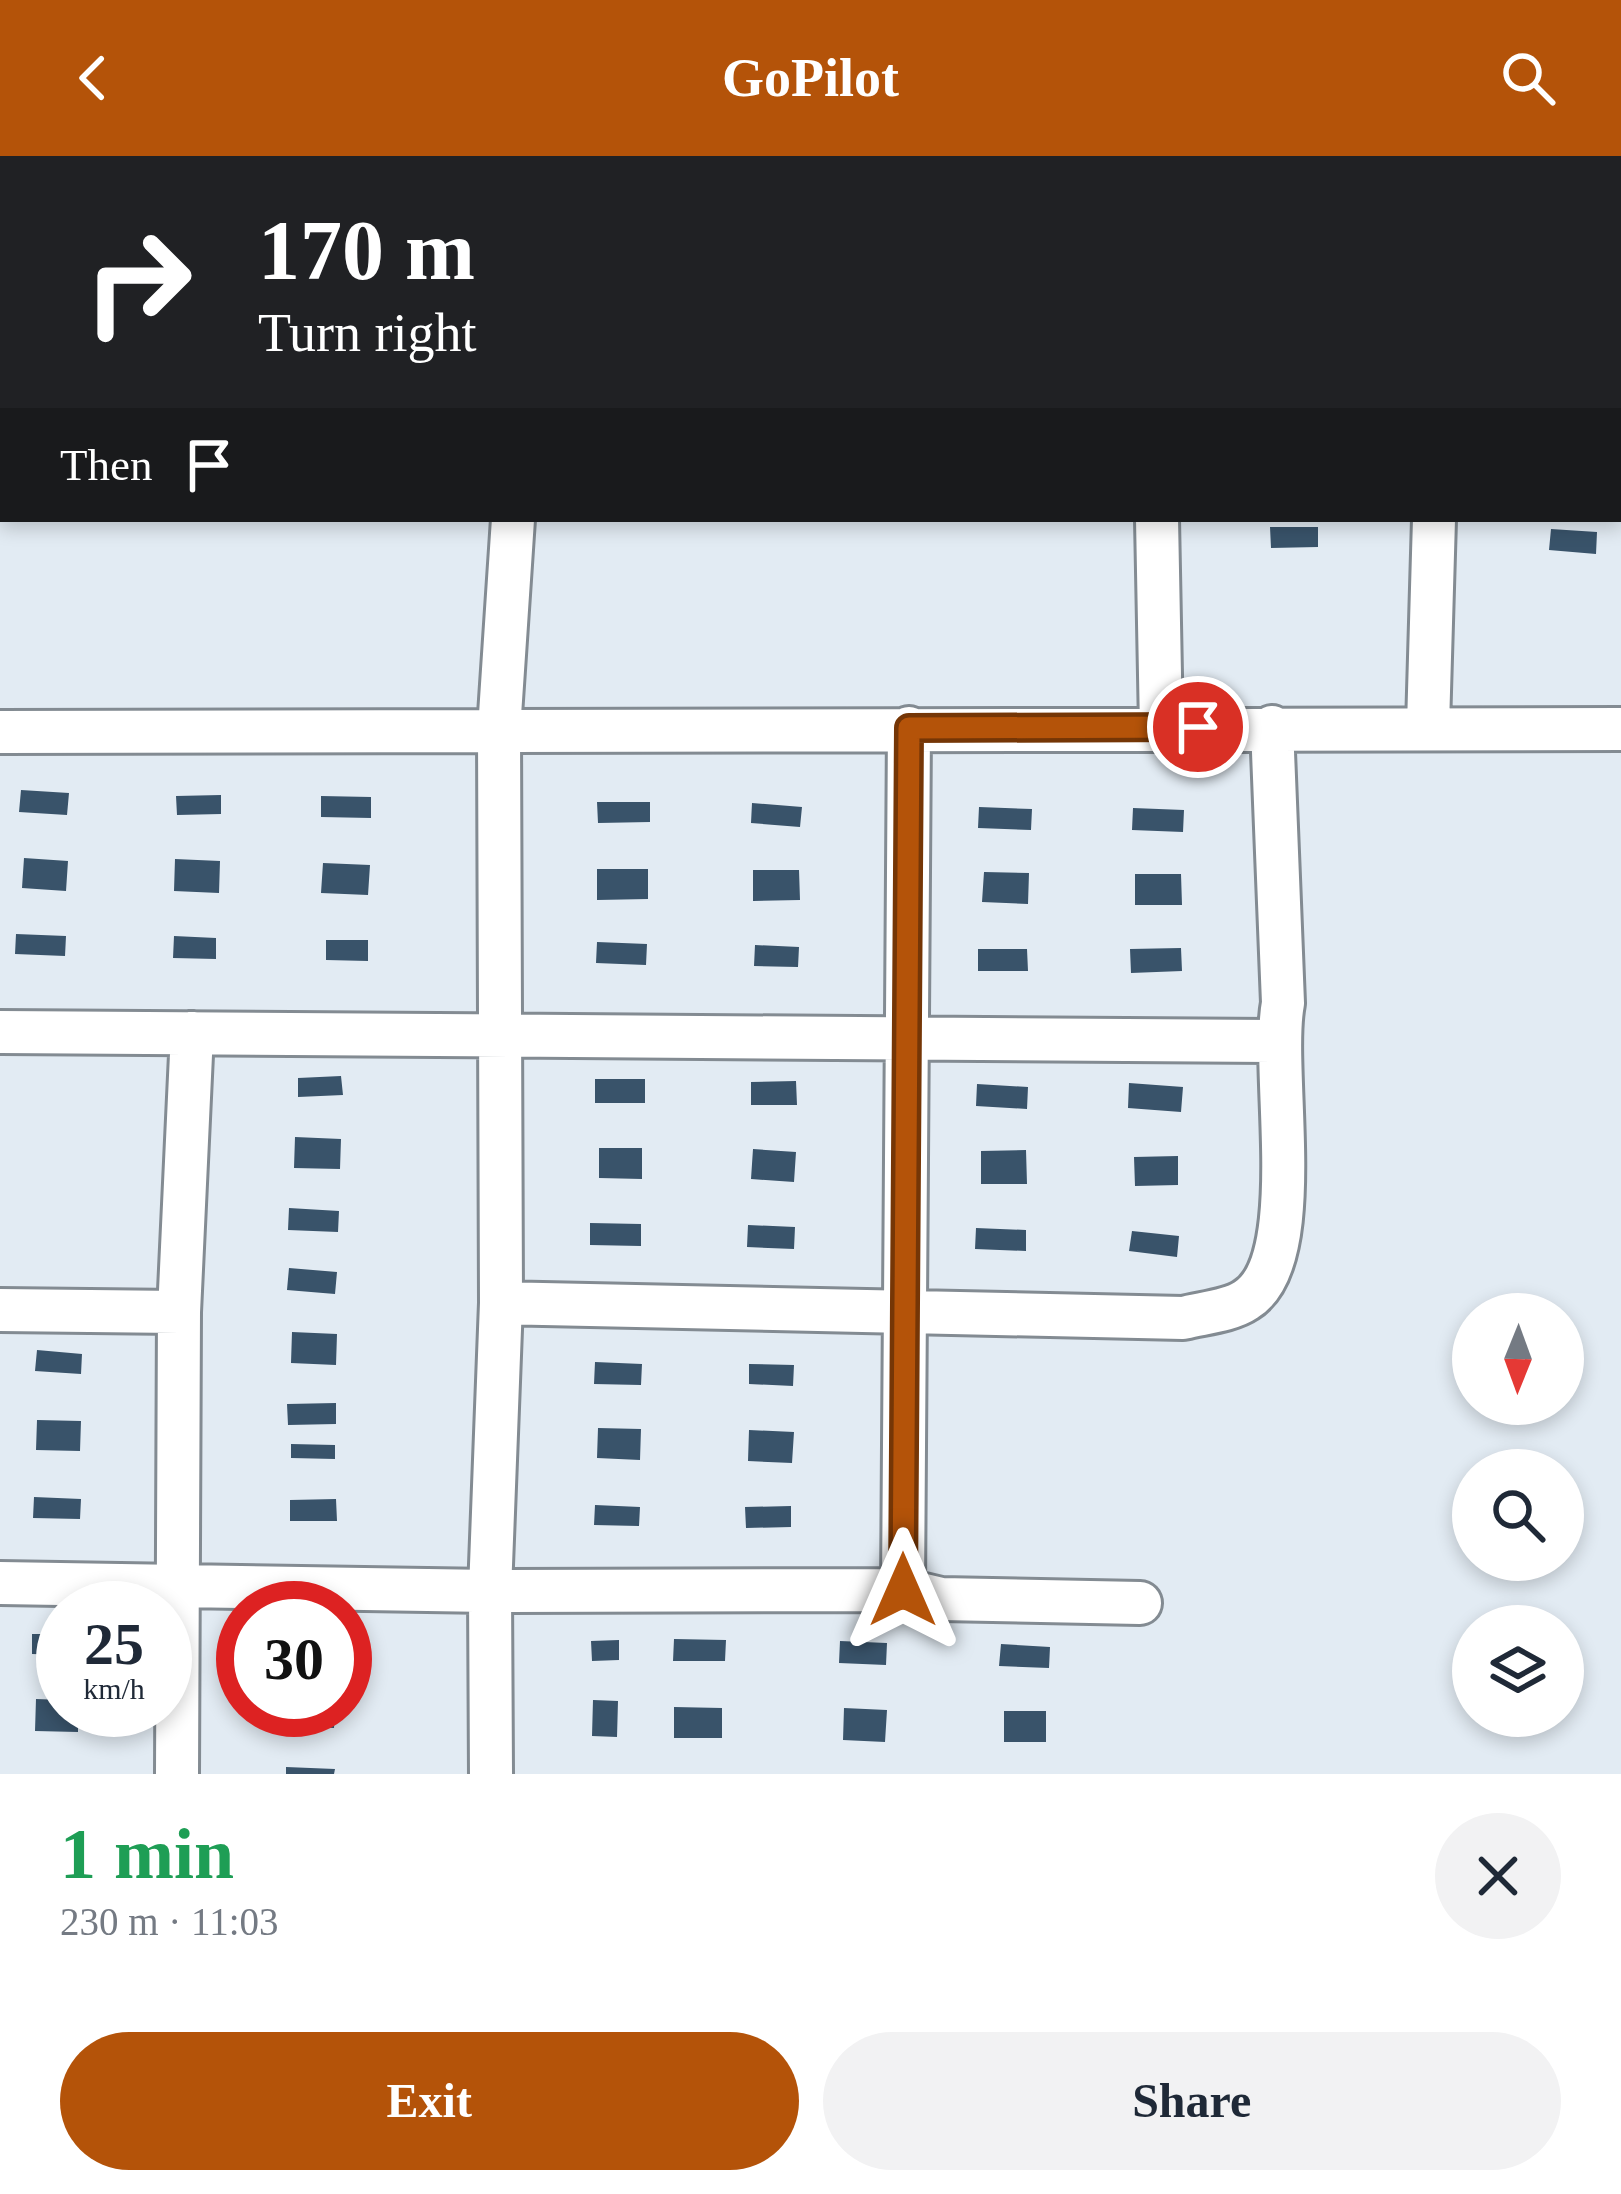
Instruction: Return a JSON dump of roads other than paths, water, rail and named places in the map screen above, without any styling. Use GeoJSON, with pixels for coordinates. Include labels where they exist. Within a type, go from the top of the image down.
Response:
{"type":"FeatureCollection","features":[{"type":"Feature","properties":{"kind":"street"},"geometry":{"type":"LineString","coordinates":[[491,1774],[490,1592],[501,1304],[499,730],[513,522]]}},
{"type":"Feature","properties":{"kind":"street"},"geometry":{"type":"LineString","coordinates":[[1157,522],[1161,727]]}},
{"type":"Feature","properties":{"kind":"street"},"geometry":{"type":"LineString","coordinates":[[1428,726],[1433,522]]}},
{"type":"Feature","properties":{"kind":"street"},"geometry":{"type":"LineString","coordinates":[[501,1304],[1183,1318],[1245,1302],[1266,1282],[1281,1233],[1276,1040],[1282,1003],[1272,727]]}},
{"type":"Feature","properties":{"kind":"street"},"geometry":{"type":"LineString","coordinates":[[903,1590],[909,728]]}},
{"type":"Feature","properties":{"kind":"street"},"geometry":{"type":"LineString","coordinates":[[0,732],[1621,729]]}},
{"type":"Feature","properties":{"kind":"street"},"geometry":{"type":"LineString","coordinates":[[0,1032],[1276,1040]]}},
{"type":"Feature","properties":{"kind":"street"},"geometry":{"type":"LineString","coordinates":[[180,1581],[179,1312],[192,1034]]}},
{"type":"Feature","properties":{"kind":"street"},"geometry":{"type":"LineString","coordinates":[[0,1310],[179,1312]]}},
{"type":"Feature","properties":{"kind":"street"},"geometry":{"type":"LineString","coordinates":[[0,1582],[36,1582]]}},
{"type":"Feature","properties":{"kind":"street"},"geometry":{"type":"LineString","coordinates":[[192,1583],[490,1592],[903,1590],[941,1599],[1140,1603]]}},
{"type":"Feature","properties":{"kind":"street"},"geometry":{"type":"LineString","coordinates":[[177,1774],[178,1737]]}}]}
